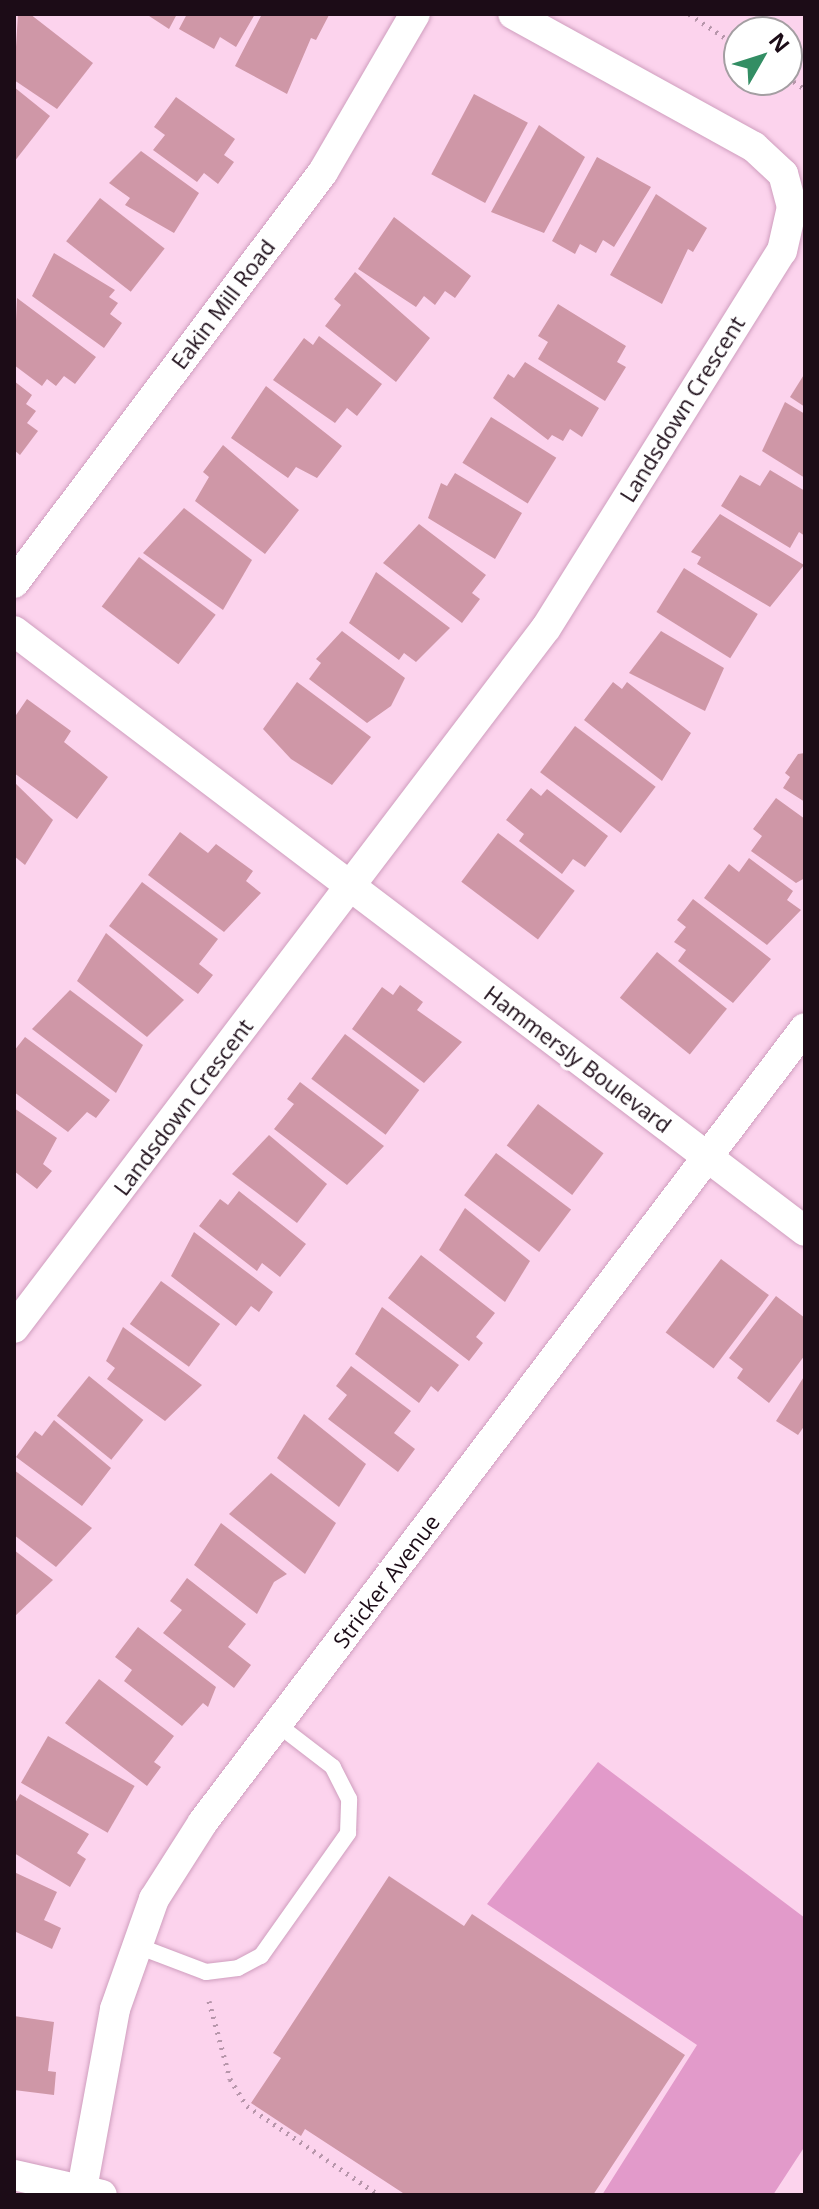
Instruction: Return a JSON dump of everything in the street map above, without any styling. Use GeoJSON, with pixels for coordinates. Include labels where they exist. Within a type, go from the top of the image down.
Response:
{"type":"FeatureCollection","features":[{"type":"Feature","properties":{"kind":"street","name":"Eakin Mill Road"},"geometry":{"type":"LineString","coordinates":[[14,583],[323,172],[415,14]]}},
{"type":"Feature","properties":{"kind":"street","name":"Landsdown Crescent"},"geometry":{"type":"LineString","coordinates":[[14,1328],[546,628],[782,251],[792,207],[783,174],[754,147],[513,14]]}},
{"type":"Feature","properties":{"kind":"street"},"geometry":{"type":"LineString","coordinates":[[14,631],[351,887]]}},
{"type":"Feature","properties":{"kind":"street","name":"Hammersly Boulevard"},"geometry":{"type":"LineString","coordinates":[[351,887],[805,1231]]}},
{"type":"Feature","properties":{"kind":"street","name":"Stricker Avenue"},"geometry":{"type":"LineString","coordinates":[[92,2192],[115,2009],[135,1945],[154,1899],[203,1822],[805,1028]]}},
{"type":"Feature","properties":{"kind":"street"},"geometry":{"type":"LineString","coordinates":[[14,2175],[92,2192]]}},
{"type":"Feature","properties":{"kind":"lane"},"geometry":{"type":"LineString","coordinates":[[135,1945],[206,1972],[238,1968],[261,1956],[348,1833],[349,1799],[333,1767],[277,1724]]}},
{"type":"Feature","properties":{"kind":"path"},"geometry":{"type":"LineString","coordinates":[[689,14],[723,36]]}},
{"type":"Feature","properties":{"kind":"path"},"geometry":{"type":"LineString","coordinates":[[209,2001],[230,2079],[247,2106],[379,2195]]}},
{"type":"Feature","properties":{"kind":"shaded area"},"geometry":{"type":"Polygon","coordinates":[[[598,1762],[805,1918],[805,2146],[773,2195],[602,2195],[697,2045],[487,1904],[598,1762]]]}},
{"type":"Feature","properties":{"kind":"building"},"geometry":{"type":"Polygon","coordinates":[[[18,14],[30,14],[93,63],[57,109],[14,80],[18,14]]]}},
{"type":"Feature","properties":{"kind":"building"},"geometry":{"type":"Polygon","coordinates":[[[146,14],[177,14],[169,29],[146,14]]]}},
{"type":"Feature","properties":{"kind":"building"},"geometry":{"type":"Polygon","coordinates":[[[187,14],[255,14],[236,47],[220,37],[214,49],[179,29],[187,14]]]}},
{"type":"Feature","properties":{"kind":"building"},"geometry":{"type":"Polygon","coordinates":[[[262,14],[329,15],[316,40],[311,38],[287,94],[235,66],[262,14]]]}},
{"type":"Feature","properties":{"kind":"building"},"geometry":{"type":"Polygon","coordinates":[[[14,87],[50,116],[14,162],[14,87]]]}},
{"type":"Feature","properties":{"kind":"building"},"geometry":{"type":"Polygon","coordinates":[[[474,94],[528,123],[485,203],[431,174],[474,94]]]}},
{"type":"Feature","properties":{"kind":"building"},"geometry":{"type":"Polygon","coordinates":[[[176,97],[235,139],[224,155],[234,162],[218,184],[204,173],[197,182],[153,150],[165,135],[154,127],[176,97]]]}},
{"type":"Feature","properties":{"kind":"building"},"geometry":{"type":"Polygon","coordinates":[[[539,125],[585,157],[544,233],[491,212],[539,125]]]}},
{"type":"Feature","properties":{"kind":"building"},"geometry":{"type":"Polygon","coordinates":[[[141,151],[199,193],[174,233],[125,205],[130,198],[109,183],[141,151]]]}},
{"type":"Feature","properties":{"kind":"building"},"geometry":{"type":"Polygon","coordinates":[[[597,157],[651,187],[614,247],[603,240],[596,253],[580,244],[575,254],[552,241],[597,157]]]}},
{"type":"Feature","properties":{"kind":"building"},"geometry":{"type":"Polygon","coordinates":[[[656,194],[707,228],[693,252],[688,249],[662,304],[610,275],[656,194]]]}},
{"type":"Feature","properties":{"kind":"building"},"geometry":{"type":"Polygon","coordinates":[[[100,198],[165,248],[131,292],[66,241],[100,198]]]}},
{"type":"Feature","properties":{"kind":"building"},"geometry":{"type":"Polygon","coordinates":[[[394,217],[471,276],[455,298],[445,291],[435,305],[424,296],[416,307],[358,269],[394,217]]]}},
{"type":"Feature","properties":{"kind":"building"},"geometry":{"type":"Polygon","coordinates":[[[54,253],[115,290],[109,297],[118,303],[110,314],[122,323],[104,348],[32,296],[54,253]]]}},
{"type":"Feature","properties":{"kind":"building"},"geometry":{"type":"Polygon","coordinates":[[[355,272],[430,338],[396,382],[325,326],[341,305],[334,299],[355,272]]]}},
{"type":"Feature","properties":{"kind":"building"},"geometry":{"type":"Polygon","coordinates":[[[17,298],[96,357],[75,384],[64,376],[56,386],[47,379],[42,386],[14,365],[17,298]]]}},
{"type":"Feature","properties":{"kind":"building"},"geometry":{"type":"Polygon","coordinates":[[[558,304],[626,346],[617,362],[626,367],[605,401],[538,359],[548,342],[538,336],[558,304]]]}},
{"type":"Feature","properties":{"kind":"building"},"geometry":{"type":"Polygon","coordinates":[[[319,336],[382,384],[357,416],[347,408],[335,423],[273,380],[304,338],[313,345],[319,336]]]}},
{"type":"Feature","properties":{"kind":"building"},"geometry":{"type":"Polygon","coordinates":[[[525,362],[599,408],[582,437],[570,429],[563,441],[552,435],[548,440],[493,398],[508,374],[514,378],[525,362]]]}},
{"type":"Feature","properties":{"kind":"building"},"geometry":{"type":"Polygon","coordinates":[[[805,373],[805,407],[790,397],[805,373]]]}},
{"type":"Feature","properties":{"kind":"building"},"geometry":{"type":"Polygon","coordinates":[[[14,381],[32,395],[26,404],[36,411],[27,423],[38,431],[20,455],[14,450],[14,381]]]}},
{"type":"Feature","properties":{"kind":"building"},"geometry":{"type":"Polygon","coordinates":[[[266,386],[342,446],[317,478],[296,467],[288,478],[231,438],[266,386]]]}},
{"type":"Feature","properties":{"kind":"building"},"geometry":{"type":"Polygon","coordinates":[[[785,402],[805,414],[805,478],[762,451],[785,402]]]}},
{"type":"Feature","properties":{"kind":"building"},"geometry":{"type":"Polygon","coordinates":[[[491,417],[556,458],[528,504],[462,463],[491,417]]]}},
{"type":"Feature","properties":{"kind":"building"},"geometry":{"type":"Polygon","coordinates":[[[223,445],[299,510],[265,554],[195,501],[209,477],[203,472],[223,445]]]}},
{"type":"Feature","properties":{"kind":"building"},"geometry":{"type":"Polygon","coordinates":[[[770,470],[805,491],[805,536],[799,532],[790,548],[721,506],[740,475],[760,486],[770,470]]]}},
{"type":"Feature","properties":{"kind":"building"},"geometry":{"type":"Polygon","coordinates":[[[455,473],[522,513],[495,559],[428,518],[441,483],[447,486],[455,473]]]}},
{"type":"Feature","properties":{"kind":"building"},"geometry":{"type":"Polygon","coordinates":[[[184,508],[252,560],[223,610],[143,553],[184,508]]]}},
{"type":"Feature","properties":{"kind":"building"},"geometry":{"type":"Polygon","coordinates":[[[720,514],[804,565],[770,607],[697,564],[701,557],[691,552],[720,514]]]}},
{"type":"Feature","properties":{"kind":"building"},"geometry":{"type":"Polygon","coordinates":[[[419,524],[486,575],[472,593],[480,599],[462,623],[383,563],[419,524]]]}},
{"type":"Feature","properties":{"kind":"building"},"geometry":{"type":"Polygon","coordinates":[[[139,557],[216,615],[178,664],[102,607],[139,557]]]}},
{"type":"Feature","properties":{"kind":"building"},"geometry":{"type":"Polygon","coordinates":[[[684,568],[758,614],[730,658],[656,612],[684,568]]]}},
{"type":"Feature","properties":{"kind":"building"},"geometry":{"type":"Polygon","coordinates":[[[376,572],[450,628],[416,662],[404,653],[399,660],[349,623],[376,572]]]}},
{"type":"Feature","properties":{"kind":"building"},"geometry":{"type":"Polygon","coordinates":[[[342,631],[405,678],[391,706],[367,723],[309,679],[321,663],[316,659],[342,631]]]}},
{"type":"Feature","properties":{"kind":"building"},"geometry":{"type":"Polygon","coordinates":[[[661,631],[724,668],[705,711],[629,673],[661,631]]]}},
{"type":"Feature","properties":{"kind":"building"},"geometry":{"type":"Polygon","coordinates":[[[297,682],[371,737],[332,785],[291,759],[263,729],[297,682]]]}},
{"type":"Feature","properties":{"kind":"building"},"geometry":{"type":"Polygon","coordinates":[[[613,682],[622,689],[627,682],[691,733],[662,781],[584,720],[613,682]]]}},
{"type":"Feature","properties":{"kind":"building"},"geometry":{"type":"Polygon","coordinates":[[[27,699],[71,731],[64,742],[108,777],[77,819],[14,773],[14,718],[27,699]]]}},
{"type":"Feature","properties":{"kind":"building"},"geometry":{"type":"Polygon","coordinates":[[[575,726],[656,787],[621,833],[540,772],[575,726]]]}},
{"type":"Feature","properties":{"kind":"building"},"geometry":{"type":"Polygon","coordinates":[[[805,753],[805,802],[783,788],[790,777],[785,773],[798,754],[805,753]]]}},
{"type":"Feature","properties":{"kind":"building"},"geometry":{"type":"Polygon","coordinates":[[[14,782],[53,820],[25,865],[14,856],[14,782]]]}},
{"type":"Feature","properties":{"kind":"building"},"geometry":{"type":"Polygon","coordinates":[[[531,788],[541,796],[547,789],[608,836],[585,867],[573,859],[562,874],[519,841],[524,834],[506,820],[531,788]]]}},
{"type":"Feature","properties":{"kind":"building"},"geometry":{"type":"Polygon","coordinates":[[[776,798],[805,819],[805,878],[796,883],[751,851],[762,836],[753,829],[776,798]]]}},
{"type":"Feature","properties":{"kind":"building"},"geometry":{"type":"Polygon","coordinates":[[[180,832],[208,853],[216,844],[253,871],[246,881],[261,893],[224,932],[148,875],[180,832]]]}},
{"type":"Feature","properties":{"kind":"building"},"geometry":{"type":"Polygon","coordinates":[[[498,833],[575,891],[538,939],[461,882],[498,833]]]}},
{"type":"Feature","properties":{"kind":"building"},"geometry":{"type":"Polygon","coordinates":[[[749,858],[793,891],[787,900],[801,910],[767,945],[704,898],[729,864],[739,872],[749,858]]]}},
{"type":"Feature","properties":{"kind":"building"},"geometry":{"type":"Polygon","coordinates":[[[142,882],[218,939],[199,964],[213,975],[198,994],[109,926],[142,882]]]}},
{"type":"Feature","properties":{"kind":"building"},"geometry":{"type":"Polygon","coordinates":[[[693,899],[771,959],[733,1003],[678,961],[686,950],[674,942],[686,927],[677,920],[693,899]]]}},
{"type":"Feature","properties":{"kind":"building"},"geometry":{"type":"Polygon","coordinates":[[[106,933],[184,1000],[147,1037],[77,981],[106,933]]]}},
{"type":"Feature","properties":{"kind":"building"},"geometry":{"type":"Polygon","coordinates":[[[657,952],[727,1009],[690,1054],[620,998],[657,952]]]}},
{"type":"Feature","properties":{"kind":"building"},"geometry":{"type":"Polygon","coordinates":[[[400,985],[423,1002],[417,1010],[462,1042],[424,1083],[352,1029],[382,987],[393,995],[400,985]]]}},
{"type":"Feature","properties":{"kind":"building"},"geometry":{"type":"Polygon","coordinates":[[[70,990],[143,1045],[116,1093],[32,1029],[70,990]]]}},
{"type":"Feature","properties":{"kind":"building"},"geometry":{"type":"Polygon","coordinates":[[[345,1034],[419,1090],[386,1135],[311,1079],[345,1034]]]}},
{"type":"Feature","properties":{"kind":"building"},"geometry":{"type":"Polygon","coordinates":[[[25,1037],[110,1100],[96,1118],[87,1112],[68,1132],[14,1092],[14,1051],[25,1037]]]}},
{"type":"Feature","properties":{"kind":"building"},"geometry":{"type":"Polygon","coordinates":[[[300,1082],[384,1146],[347,1185],[274,1129],[294,1104],[287,1099],[300,1082]]]}},
{"type":"Feature","properties":{"kind":"building"},"geometry":{"type":"Polygon","coordinates":[[[538,1104],[603,1153],[572,1195],[507,1146],[538,1104]]]}},
{"type":"Feature","properties":{"kind":"building"},"geometry":{"type":"Polygon","coordinates":[[[14,1108],[57,1138],[43,1164],[52,1171],[37,1189],[14,1171],[14,1108]]]}},
{"type":"Feature","properties":{"kind":"building"},"geometry":{"type":"Polygon","coordinates":[[[269,1135],[327,1184],[297,1223],[232,1174],[269,1135]]]}},
{"type":"Feature","properties":{"kind":"building"},"geometry":{"type":"Polygon","coordinates":[[[496,1153],[571,1210],[539,1252],[464,1195],[496,1153]]]}},
{"type":"Feature","properties":{"kind":"building"},"geometry":{"type":"Polygon","coordinates":[[[239,1191],[306,1244],[280,1277],[262,1263],[257,1271],[199,1226],[220,1199],[228,1205],[239,1191]]]}},
{"type":"Feature","properties":{"kind":"building"},"geometry":{"type":"Polygon","coordinates":[[[465,1208],[530,1261],[505,1302],[439,1250],[465,1208]]]}},
{"type":"Feature","properties":{"kind":"building"},"geometry":{"type":"Polygon","coordinates":[[[194,1232],[273,1292],[259,1312],[251,1306],[236,1326],[171,1276],[194,1232]]]}},
{"type":"Feature","properties":{"kind":"building"},"geometry":{"type":"Polygon","coordinates":[[[421,1255],[495,1313],[476,1337],[483,1343],[469,1361],[388,1298],[421,1255]]]}},
{"type":"Feature","properties":{"kind":"building"},"geometry":{"type":"Polygon","coordinates":[[[721,1259],[769,1295],[714,1369],[666,1332],[721,1259]]]}},
{"type":"Feature","properties":{"kind":"building"},"geometry":{"type":"Polygon","coordinates":[[[161,1281],[220,1324],[189,1367],[130,1324],[161,1281]]]}},
{"type":"Feature","properties":{"kind":"building"},"geometry":{"type":"Polygon","coordinates":[[[776,1296],[805,1318],[805,1355],[769,1403],[737,1378],[743,1369],[729,1358],[776,1296]]]}},
{"type":"Feature","properties":{"kind":"building"},"geometry":{"type":"Polygon","coordinates":[[[382,1307],[459,1365],[438,1392],[431,1386],[419,1403],[355,1354],[382,1307]]]}},
{"type":"Feature","properties":{"kind":"building"},"geometry":{"type":"Polygon","coordinates":[[[123,1327],[202,1385],[165,1421],[107,1379],[115,1368],[106,1361],[123,1327]]]}},
{"type":"Feature","properties":{"kind":"building"},"geometry":{"type":"Polygon","coordinates":[[[351,1366],[411,1411],[394,1433],[415,1449],[398,1472],[328,1419],[347,1395],[336,1386],[351,1366]]]}},
{"type":"Feature","properties":{"kind":"building"},"geometry":{"type":"Polygon","coordinates":[[[805,1375],[805,1425],[798,1435],[776,1421],[805,1375]]]}},
{"type":"Feature","properties":{"kind":"building"},"geometry":{"type":"Polygon","coordinates":[[[89,1376],[143,1420],[111,1460],[57,1416],[89,1376]]]}},
{"type":"Feature","properties":{"kind":"building"},"geometry":{"type":"Polygon","coordinates":[[[304,1414],[366,1464],[339,1507],[277,1458],[304,1414]]]}},
{"type":"Feature","properties":{"kind":"building"},"geometry":{"type":"Polygon","coordinates":[[[54,1420],[111,1468],[82,1506],[16,1457],[35,1431],[42,1436],[54,1420]]]}},
{"type":"Feature","properties":{"kind":"building"},"geometry":{"type":"Polygon","coordinates":[[[14,1470],[92,1528],[56,1567],[14,1535],[14,1470]]]}},
{"type":"Feature","properties":{"kind":"building"},"geometry":{"type":"Polygon","coordinates":[[[271,1473],[336,1523],[305,1574],[229,1514],[271,1473]]]}},
{"type":"Feature","properties":{"kind":"building"},"geometry":{"type":"Polygon","coordinates":[[[221,1523],[287,1574],[274,1582],[257,1614],[194,1565],[221,1523]]]}},
{"type":"Feature","properties":{"kind":"building"},"geometry":{"type":"Polygon","coordinates":[[[14,1550],[53,1580],[14,1617],[14,1550]]]}},
{"type":"Feature","properties":{"kind":"building"},"geometry":{"type":"Polygon","coordinates":[[[187,1578],[246,1624],[228,1647],[251,1665],[234,1688],[163,1633],[182,1610],[170,1601],[187,1578]]]}},
{"type":"Feature","properties":{"kind":"building"},"geometry":{"type":"Polygon","coordinates":[[[138,1627],[216,1687],[208,1707],[203,1703],[182,1726],[124,1681],[132,1670],[115,1657],[138,1627]]]}},
{"type":"Feature","properties":{"kind":"building"},"geometry":{"type":"Polygon","coordinates":[[[99,1679],[174,1736],[154,1762],[161,1767],[147,1786],[65,1723],[99,1679]]]}},
{"type":"Feature","properties":{"kind":"building"},"geometry":{"type":"Polygon","coordinates":[[[48,1736],[135,1786],[108,1833],[21,1783],[48,1736]]]}},
{"type":"Feature","properties":{"kind":"building"},"geometry":{"type":"Polygon","coordinates":[[[20,1794],[89,1834],[77,1853],[86,1859],[70,1887],[14,1853],[14,1805],[20,1794]]]}},
{"type":"Feature","properties":{"kind":"building"},"geometry":{"type":"Polygon","coordinates":[[[14,1872],[57,1892],[44,1920],[61,1928],[52,1949],[14,1931],[14,1872]]]}},
{"type":"Feature","properties":{"kind":"building"},"geometry":{"type":"Polygon","coordinates":[[[389,1876],[464,1926],[472,1914],[685,2055],[593,2195],[406,2195],[305,2129],[301,2136],[251,2103],[281,2058],[273,2053],[389,1876]]]}},
{"type":"Feature","properties":{"kind":"building"},"geometry":{"type":"Polygon","coordinates":[[[14,2016],[54,2022],[48,2071],[56,2072],[54,2095],[14,2090],[14,2016]]]}}]}
